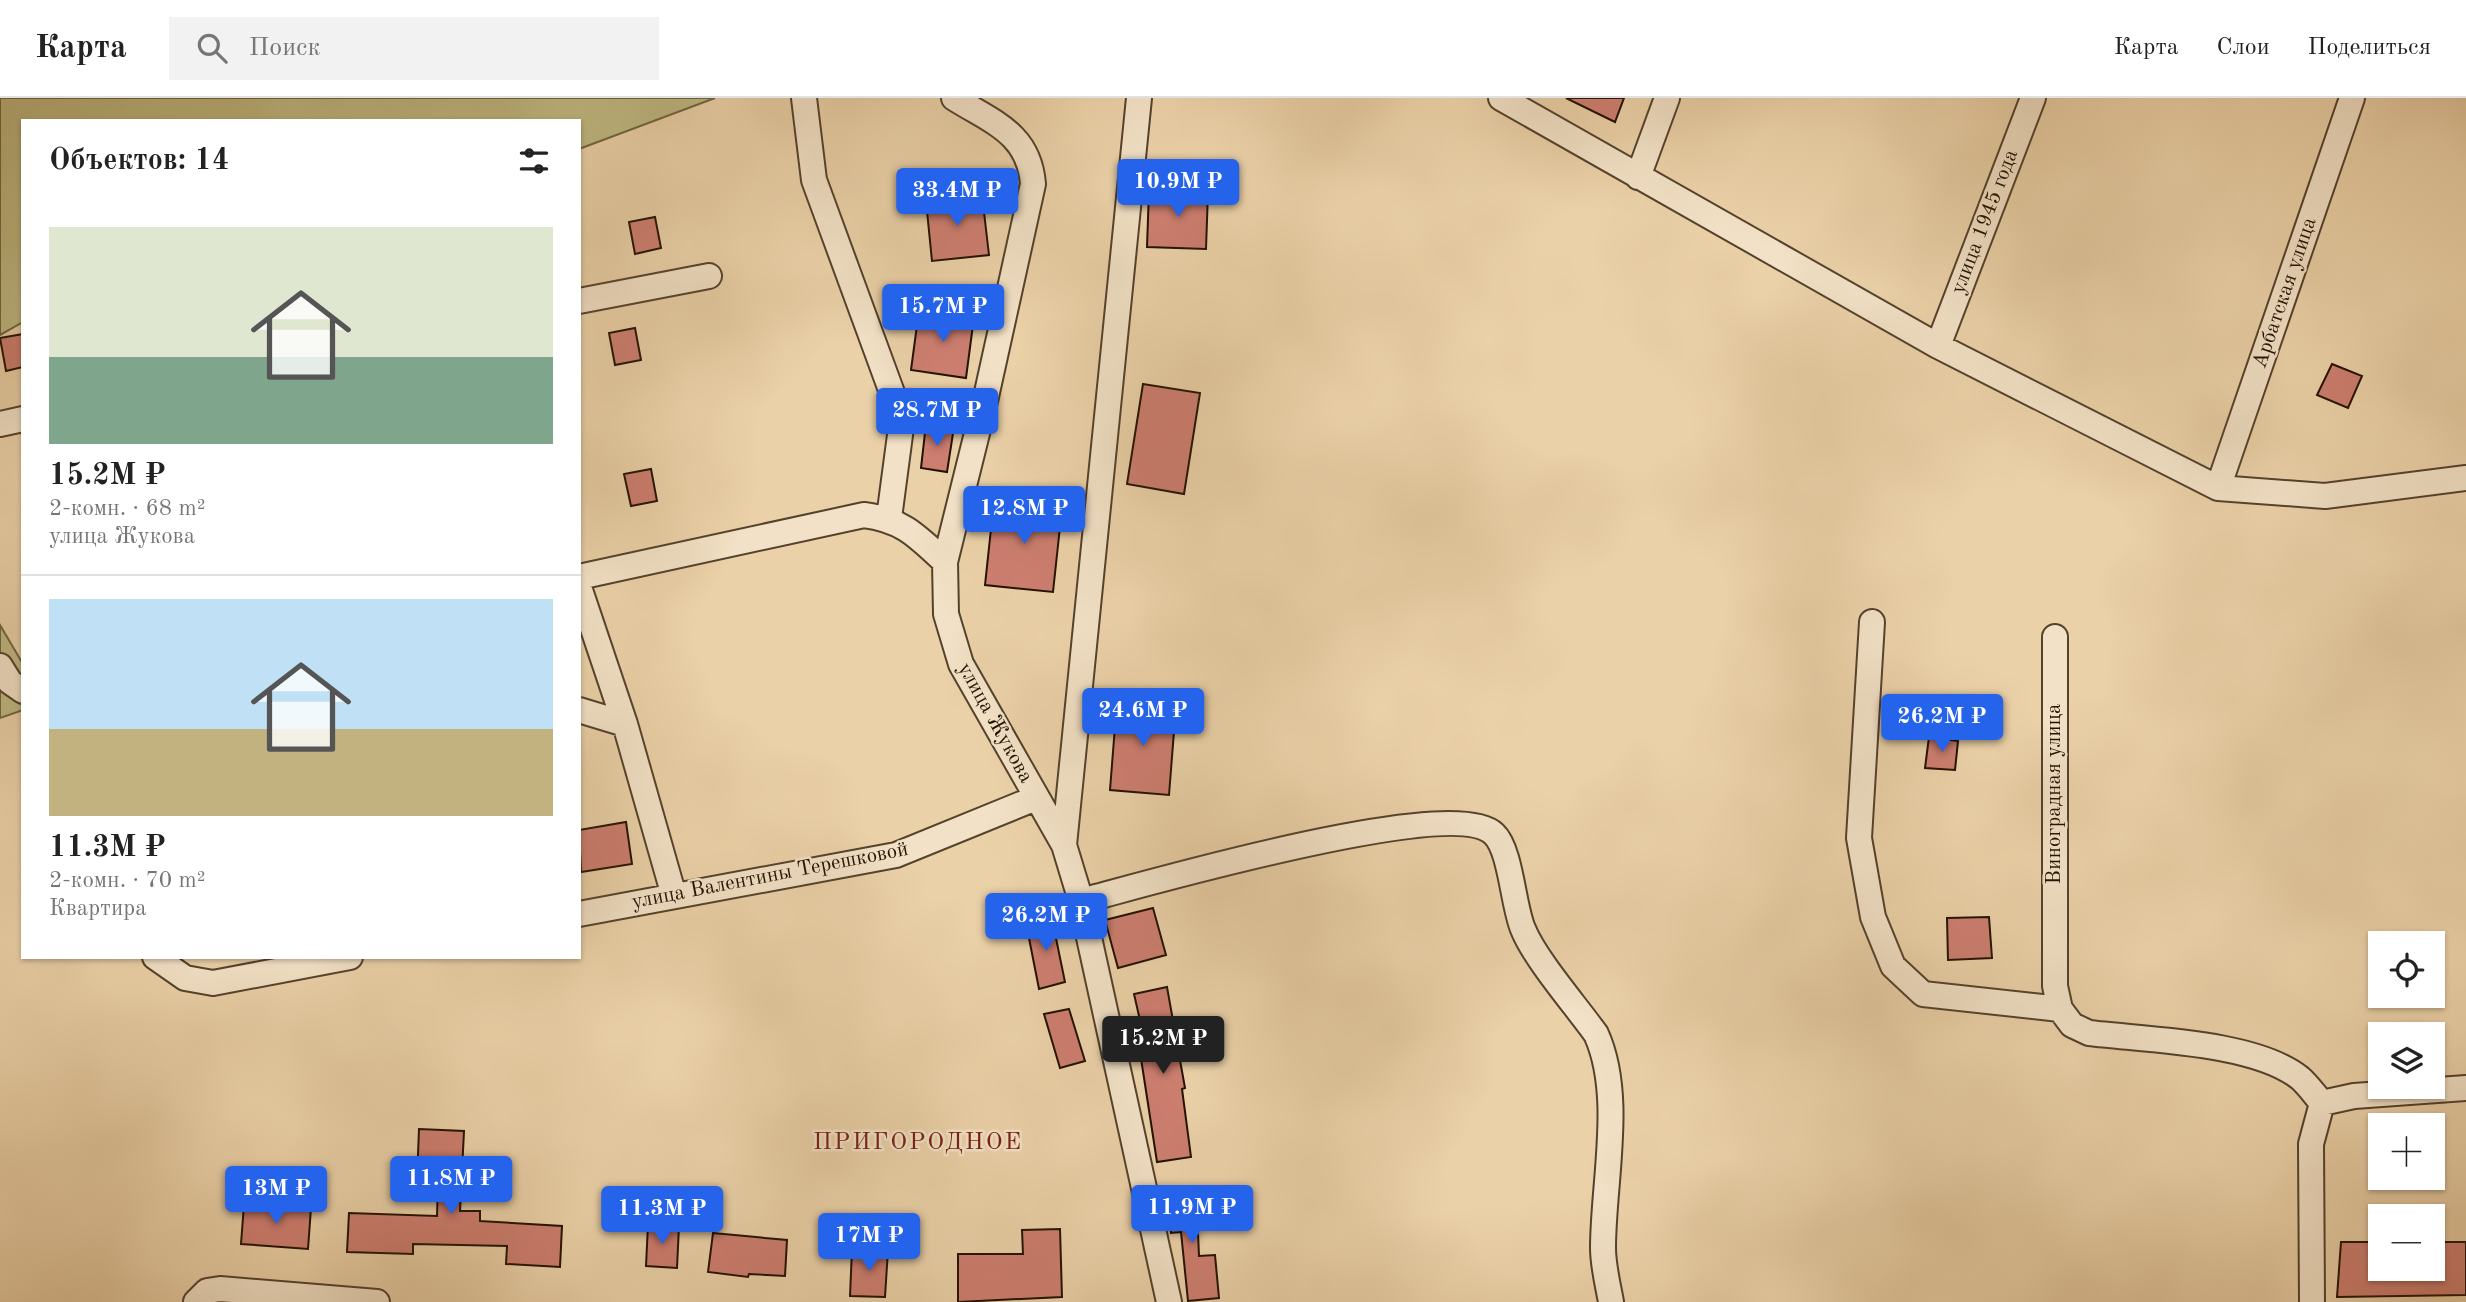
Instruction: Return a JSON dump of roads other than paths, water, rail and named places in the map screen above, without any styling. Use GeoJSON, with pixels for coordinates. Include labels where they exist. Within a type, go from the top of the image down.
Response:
{"type":"FeatureCollection","features":[{"type":"Feature","properties":{"kind":"street"},"geometry":{"type":"LineString","coordinates":[[804,98],[814,180],[902,420],[889,518]]}},
{"type":"Feature","properties":{"kind":"street","name":"улица Жукова"},"geometry":{"type":"LineString","coordinates":[[954,98],[1013,135],[1031,164],[1033,184],[986,397],[945,562],[946,614],[961,664],[1065,845],[1081,901],[1169,1302]]}},
{"type":"Feature","properties":{"kind":"street","name":"улица Жукова"},"geometry":{"type":"LineString","coordinates":[[1065,845],[1139,98]]}},
{"type":"Feature","properties":{"kind":"street"},"geometry":{"type":"LineString","coordinates":[[1501,98],[1938,346],[2218,488],[2325,496],[2466,478]]}},
{"type":"Feature","properties":{"kind":"street"},"geometry":{"type":"LineString","coordinates":[[1638,177],[1667,98]]}},
{"type":"Feature","properties":{"kind":"street","name":"улица 1945 года"},"geometry":{"type":"LineString","coordinates":[[1938,346],[2033,98]]}},
{"type":"Feature","properties":{"kind":"street","name":"Арбатская улица"},"geometry":{"type":"LineString","coordinates":[[2218,488],[2352,98]]}},
{"type":"Feature","properties":{"kind":"street"},"geometry":{"type":"LineString","coordinates":[[581,301],[709,276]]}},
{"type":"Feature","properties":{"kind":"street"},"geometry":{"type":"LineString","coordinates":[[0,424],[21,419]]}},
{"type":"Feature","properties":{"kind":"street"},"geometry":{"type":"LineString","coordinates":[[581,577],[864,514],[889,518],[911,530],[945,562]]}},
{"type":"Feature","properties":{"kind":"street"},"geometry":{"type":"LineString","coordinates":[[581,593],[625,724],[674,896]]}},
{"type":"Feature","properties":{"kind":"street"},"geometry":{"type":"LineString","coordinates":[[1872,622],[1859,838],[1873,917],[1893,966],[1923,993],[2060,1009],[2073,1025],[2089,1033],[2230,1050],[2269,1060],[2301,1079],[2322,1103]]}},
{"type":"Feature","properties":{"kind":"street","name":"Виноградная улица"},"geometry":{"type":"LineString","coordinates":[[2055,637],[2054,952],[2060,1009]]}},
{"type":"Feature","properties":{"kind":"street"},"geometry":{"type":"LineString","coordinates":[[0,666],[10,682],[21,690]]}},
{"type":"Feature","properties":{"kind":"street"},"geometry":{"type":"LineString","coordinates":[[581,711],[625,724]]}},
{"type":"Feature","properties":{"kind":"street","name":"улица Валентины Терешковой"},"geometry":{"type":"LineString","coordinates":[[581,914],[896,855],[1036,798]]}},
{"type":"Feature","properties":{"kind":"street"},"geometry":{"type":"LineString","coordinates":[[1081,901],[1274,850],[1417,825],[1476,825],[1496,835],[1502,844],[1524,932],[1596,1034],[1604,1052],[1610,1093],[1603,1252],[1611,1302]]}},
{"type":"Feature","properties":{"kind":"street"},"geometry":{"type":"LineString","coordinates":[[158,959],[185,978],[213,983],[339,959]]}},
{"type":"Feature","properties":{"kind":"street"},"geometry":{"type":"LineString","coordinates":[[2322,1103],[2354,1096],[2466,1088]]}},
{"type":"Feature","properties":{"kind":"street"},"geometry":{"type":"LineString","coordinates":[[2312,1302],[2311,1144],[2322,1103]]}},
{"type":"Feature","properties":{"kind":"street"},"geometry":{"type":"LineString","coordinates":[[201,1297],[220,1289],[377,1302]]}},
{"type":"Feature","properties":{"kind":"district","name":"ПРИГОРОДНОЕ"},"geometry":{"type":"Point","coordinates":[918,1143]}}]}
